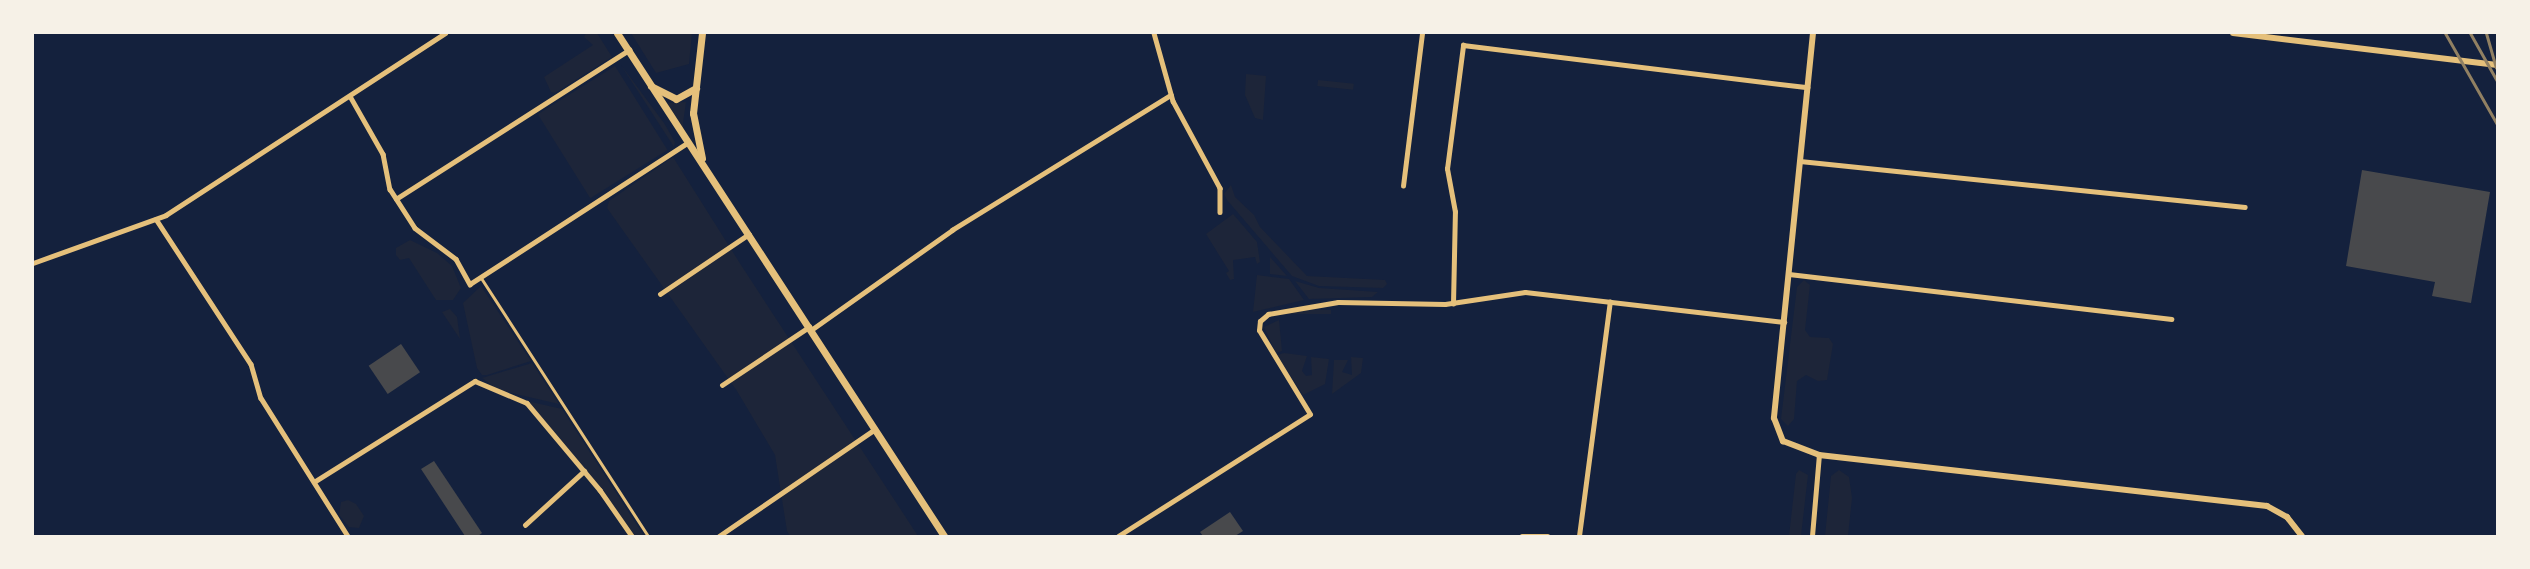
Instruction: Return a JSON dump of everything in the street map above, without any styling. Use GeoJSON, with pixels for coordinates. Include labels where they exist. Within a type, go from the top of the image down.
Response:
{"type":"FeatureCollection","features":[{"type":"Feature","properties":{"kind":"main road"},"geometry":{"type":"LineString","coordinates":[[617,33],[687,143],[704,163],[941,535]]}},
{"type":"Feature","properties":{"kind":"main road"},"geometry":{"type":"LineString","coordinates":[[702,33],[693,126],[704,163]]}},
{"type":"Feature","properties":{"kind":"main road"},"geometry":{"type":"LineString","coordinates":[[1813,33],[1774,418],[1783,441],[1819,455],[2267,506],[2287,517],[2302,536]]}},
{"type":"Feature","properties":{"kind":"main road"},"geometry":{"type":"LineString","coordinates":[[2233,33],[2497,65]]}},
{"type":"Feature","properties":{"kind":"main road"},"geometry":{"type":"LineString","coordinates":[[650,85],[676,99],[696,88]]}},
{"type":"Feature","properties":{"kind":"street"},"geometry":{"type":"LineString","coordinates":[[33,263],[156,219],[445,33]]}},
{"type":"Feature","properties":{"kind":"street"},"geometry":{"type":"LineString","coordinates":[[1154,33],[1171,95],[1220,188],[1220,212]]}},
{"type":"Feature","properties":{"kind":"street"},"geometry":{"type":"LineString","coordinates":[[1403,186],[1422,33]]}},
{"type":"Feature","properties":{"kind":"street"},"geometry":{"type":"LineString","coordinates":[[1453,304],[1455,212],[1447,169],[1463,45],[1807,87]]}},
{"type":"Feature","properties":{"kind":"street"},"geometry":{"type":"LineString","coordinates":[[396,199],[629,50]]}},
{"type":"Feature","properties":{"kind":"street"},"geometry":{"type":"LineString","coordinates":[[722,385],[810,329],[952,230],[1171,95]]}},
{"type":"Feature","properties":{"kind":"street"},"geometry":{"type":"LineString","coordinates":[[350,96],[383,154],[386,179],[396,199],[415,228],[456,259],[470,284],[687,143]]}},
{"type":"Feature","properties":{"kind":"street"},"geometry":{"type":"LineString","coordinates":[[1800,161],[2245,207]]}},
{"type":"Feature","properties":{"kind":"street"},"geometry":{"type":"LineString","coordinates":[[156,219],[251,364],[261,398],[348,536]]}},
{"type":"Feature","properties":{"kind":"street"},"geometry":{"type":"LineString","coordinates":[[660,294],[749,234]]}},
{"type":"Feature","properties":{"kind":"street"},"geometry":{"type":"LineString","coordinates":[[1789,274],[2171,319]]}},
{"type":"Feature","properties":{"kind":"street"},"geometry":{"type":"LineString","coordinates":[[482,278],[648,536]]}},
{"type":"Feature","properties":{"kind":"street"},"geometry":{"type":"LineString","coordinates":[[1118,536],[1310,414],[1260,330],[1260,321],[1269,314],[1310,305],[1453,304],[1525,292],[1784,322]]}},
{"type":"Feature","properties":{"kind":"street"},"geometry":{"type":"LineString","coordinates":[[1579,536],[1610,302]]}},
{"type":"Feature","properties":{"kind":"street"},"geometry":{"type":"LineString","coordinates":[[314,482],[475,381],[527,403],[584,471],[632,536]]}},
{"type":"Feature","properties":{"kind":"street"},"geometry":{"type":"LineString","coordinates":[[719,536],[875,429]]}},
{"type":"Feature","properties":{"kind":"street"},"geometry":{"type":"LineString","coordinates":[[1812,536],[1819,455]]}},
{"type":"Feature","properties":{"kind":"street"},"geometry":{"type":"LineString","coordinates":[[525,525],[584,471]]}},
{"type":"Feature","properties":{"kind":"street"},"geometry":{"type":"LineString","coordinates":[[1522,536],[1548,536]]}},
{"type":"Feature","properties":{"kind":"shaded area"},"geometry":{"type":"Polygon","coordinates":[[[586,33],[597,33],[612,57],[555,93],[551,92],[544,77],[593,45],[584,37],[586,33]]]}},
{"type":"Feature","properties":{"kind":"shaded area"},"geometry":{"type":"Polygon","coordinates":[[[631,33],[692,33],[689,64],[656,73],[631,33]]]}},
{"type":"Feature","properties":{"kind":"shaded area"},"geometry":{"type":"Polygon","coordinates":[[[621,65],[664,123],[675,142],[674,147],[621,65]]]}},
{"type":"Feature","properties":{"kind":"shaded area"},"geometry":{"type":"Polygon","coordinates":[[[615,66],[667,150],[590,198],[538,114],[615,66]]]}},
{"type":"Feature","properties":{"kind":"shaded area"},"geometry":{"type":"Polygon","coordinates":[[[1246,74],[1266,76],[1263,120],[1255,118],[1245,95],[1246,74]]]}},
{"type":"Feature","properties":{"kind":"shaded area"},"geometry":{"type":"Polygon","coordinates":[[[1318,80],[1354,84],[1353,90],[1317,86],[1318,80]]]}},
{"type":"Feature","properties":{"kind":"shaded area"},"geometry":{"type":"Polygon","coordinates":[[[686,102],[683,123],[685,135],[665,103],[686,102]]]}},
{"type":"Feature","properties":{"kind":"shaded area"},"geometry":{"type":"Polygon","coordinates":[[[673,157],[918,536],[790,536],[787,531],[775,455],[737,391],[607,208],[609,201],[673,157]]]}},
{"type":"Feature","properties":{"kind":"shaded area"},"geometry":{"type":"Polygon","coordinates":[[[1231,185],[1235,197],[1254,215],[1260,227],[1307,276],[1385,280],[1387,284],[1383,288],[1319,286],[1292,276],[1227,200],[1224,194],[1231,185]]]}},
{"type":"Feature","properties":{"kind":"shaded area"},"geometry":{"type":"Polygon","coordinates":[[[1233,214],[1257,242],[1260,262],[1257,264],[1255,257],[1233,260],[1234,279],[1230,280],[1226,273],[1229,271],[1206,234],[1233,214]]]}},
{"type":"Feature","properties":{"kind":"shaded area"},"geometry":{"type":"Polygon","coordinates":[[[410,240],[437,253],[452,266],[461,288],[453,300],[436,300],[409,258],[400,260],[396,255],[396,248],[410,240]]]}},
{"type":"Feature","properties":{"kind":"shaded area"},"geometry":{"type":"Polygon","coordinates":[[[1270,257],[1287,276],[1270,274],[1270,257]]]}},
{"type":"Feature","properties":{"kind":"shaded area"},"geometry":{"type":"Polygon","coordinates":[[[1257,275],[1289,279],[1304,300],[1253,312],[1257,275]]]}},
{"type":"Feature","properties":{"kind":"shaded area"},"geometry":{"type":"Polygon","coordinates":[[[1804,280],[1810,285],[1805,330],[1810,337],[1829,338],[1833,344],[1827,380],[1818,381],[1806,375],[1797,381],[1794,419],[1788,426],[1781,419],[1797,287],[1804,280]]]}},
{"type":"Feature","properties":{"kind":"shaded area"},"geometry":{"type":"Polygon","coordinates":[[[1295,281],[1319,288],[1378,292],[1372,297],[1309,299],[1295,281]]]}},
{"type":"Feature","properties":{"kind":"shaded area"},"geometry":{"type":"Polygon","coordinates":[[[481,286],[531,361],[487,375],[482,375],[477,368],[463,303],[481,286]]]}},
{"type":"Feature","properties":{"kind":"shaded area"},"geometry":{"type":"Polygon","coordinates":[[[450,309],[457,317],[460,339],[442,312],[450,309]]]}},
{"type":"Feature","properties":{"kind":"shaded area"},"geometry":{"type":"Polygon","coordinates":[[[1281,310],[1331,310],[1331,314],[1281,314],[1281,310]]]}},
{"type":"Feature","properties":{"kind":"shaded area"},"geometry":{"type":"Polygon","coordinates":[[[1279,320],[1282,351],[1276,353],[1264,327],[1279,320]]]}},
{"type":"Feature","properties":{"kind":"shaded area"},"geometry":{"type":"Polygon","coordinates":[[[1284,353],[1307,356],[1302,371],[1306,376],[1312,375],[1311,357],[1329,359],[1325,384],[1303,395],[1277,355],[1284,353]]]}},
{"type":"Feature","properties":{"kind":"shaded area"},"geometry":{"type":"Polygon","coordinates":[[[1351,357],[1363,358],[1361,373],[1332,394],[1334,360],[1348,360],[1342,372],[1352,375],[1351,357]]]}},
{"type":"Feature","properties":{"kind":"shaded area"},"geometry":{"type":"Polygon","coordinates":[[[532,363],[559,404],[498,390],[482,378],[532,363]]]}},
{"type":"Feature","properties":{"kind":"shaded area"},"geometry":{"type":"Polygon","coordinates":[[[527,401],[562,409],[644,536],[634,536],[602,489],[527,401]]]}},
{"type":"Feature","properties":{"kind":"shaded area"},"geometry":{"type":"Polygon","coordinates":[[[1799,470],[1808,475],[1801,536],[1789,536],[1796,474],[1799,470]]]}},
{"type":"Feature","properties":{"kind":"shaded area"},"geometry":{"type":"Polygon","coordinates":[[[1839,470],[1849,477],[1852,498],[1848,536],[1825,536],[1831,476],[1839,470]]]}},
{"type":"Feature","properties":{"kind":"shaded area"},"geometry":{"type":"Polygon","coordinates":[[[348,500],[356,504],[364,516],[359,528],[349,527],[339,515],[341,502],[348,500]]]}},
{"type":"Feature","properties":{"kind":"building"},"geometry":{"type":"Polygon","coordinates":[[[2362,170],[2490,192],[2471,303],[2432,296],[2435,282],[2346,266],[2362,170]]]}},
{"type":"Feature","properties":{"kind":"building"},"geometry":{"type":"Polygon","coordinates":[[[401,344],[420,372],[388,394],[369,366],[401,344]]]}},
{"type":"Feature","properties":{"kind":"building"},"geometry":{"type":"Polygon","coordinates":[[[434,461],[482,533],[478,536],[465,536],[421,469],[434,461]]]}},
{"type":"Feature","properties":{"kind":"building"},"geometry":{"type":"Polygon","coordinates":[[[1230,512],[1243,531],[1235,536],[1203,536],[1200,532],[1230,512]]]}},
{"type":"Feature","properties":{"kind":"railway"},"geometry":{"type":"LineString","coordinates":[[2445,33],[2497,124]]}},
{"type":"Feature","properties":{"kind":"railway"},"geometry":{"type":"LineString","coordinates":[[2470,33],[2497,81]]}},
{"type":"Feature","properties":{"kind":"railway"},"geometry":{"type":"LineString","coordinates":[[2486,33],[2496,68]]}}]}
